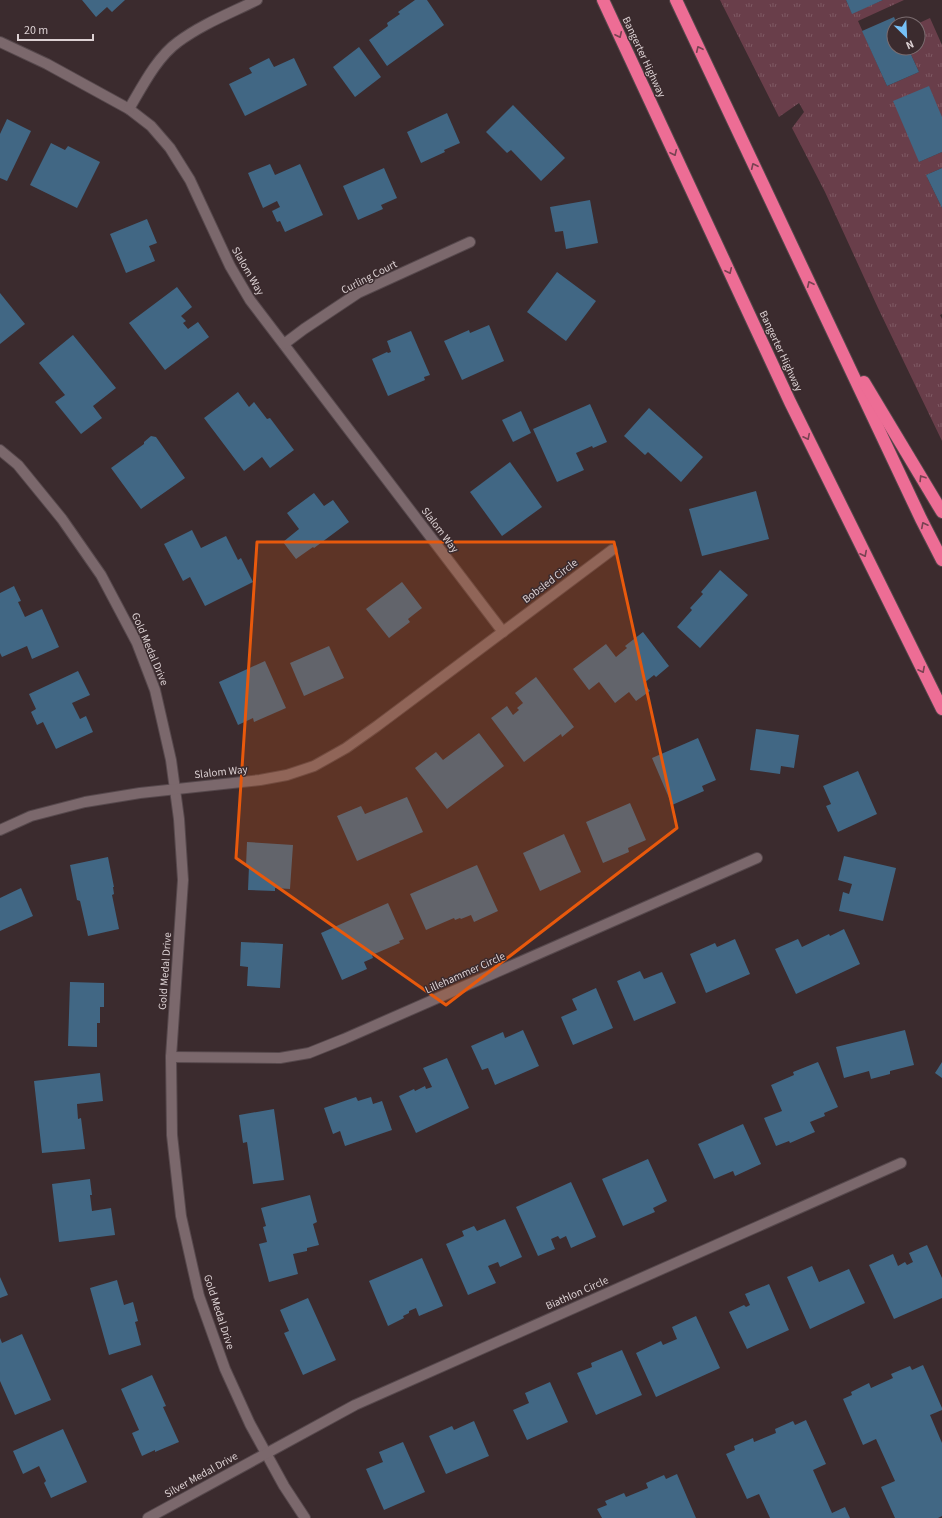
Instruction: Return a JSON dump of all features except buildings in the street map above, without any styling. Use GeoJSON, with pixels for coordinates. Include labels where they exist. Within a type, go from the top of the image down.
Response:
{"type":"FeatureCollection","features":[{"type":"Feature","properties":{"kind":"highway","name":"Bangerter Highway"},"geometry":{"type":"LineString","coordinates":[[603,0],[790,402],[942,709]]}},
{"type":"Feature","properties":{"kind":"highway"},"geometry":{"type":"LineString","coordinates":[[676,0],[942,560]]}},
{"type":"Feature","properties":{"kind":"highway"},"geometry":{"type":"LineString","coordinates":[[827,319],[942,512]]}},
{"type":"Feature","properties":{"kind":"street"},"geometry":{"type":"LineString","coordinates":[[129,109],[157,64],[177,42],[198,29],[257,0]]}},
{"type":"Feature","properties":{"kind":"street","name":"Slalom Way"},"geometry":{"type":"LineString","coordinates":[[0,42],[47,64],[129,109],[151,126],[170,148],[190,180],[230,266],[250,300],[502,632],[377,726],[346,748],[314,766],[287,775],[260,780],[140,793],[85,802],[31,816],[0,830]]}},
{"type":"Feature","properties":{"kind":"street","name":"Curling Court"},"geometry":{"type":"LineString","coordinates":[[284,344],[358,293],[470,242]]}},
{"type":"Feature","properties":{"kind":"street","name":"Gold Medal Drive"},"geometry":{"type":"LineString","coordinates":[[0,450],[18,465],[62,519],[97,568],[137,643],[155,690],[171,760],[179,819],[183,880],[171,1057],[172,1135],[181,1216],[199,1296],[225,1369],[250,1424],[284,1486],[305,1518]]}},
{"type":"Feature","properties":{"kind":"street","name":"Bobsled Circle"},"geometry":{"type":"LineString","coordinates":[[502,632],[612,550]]}},
{"type":"Feature","properties":{"kind":"street","name":"Lillehammer Circle"},"geometry":{"type":"LineString","coordinates":[[171,1057],[280,1058],[309,1053],[757,858]]}},
{"type":"Feature","properties":{"kind":"street","name":"Biathlon Circle"},"geometry":{"type":"LineString","coordinates":[[266,1453],[356,1405],[901,1163]]}},
{"type":"Feature","properties":{"kind":"street","name":"Silver Medal Drive"},"geometry":{"type":"LineString","coordinates":[[148,1518],[266,1453]]}},
{"type":"Feature","properties":{"kind":"highlighted area"},"geometry":{"type":"Polygon","coordinates":[[[257,542],[614,542],[677,828],[446,1005],[236,858],[257,542]]]}},
{"type":"Feature","properties":{"kind":"green space"},"geometry":{"type":"Polygon","coordinates":[[[720,0],[846,0],[852,13],[883,0],[904,0],[858,21],[887,86],[919,72],[912,56],[926,56],[926,20],[930,18],[942,45],[942,117],[919,162],[942,152],[942,168],[926,175],[942,208],[942,314],[940,315],[942,319],[942,441],[878,308],[825,192],[792,128],[804,112],[799,103],[779,117],[720,0]]]}}]}
